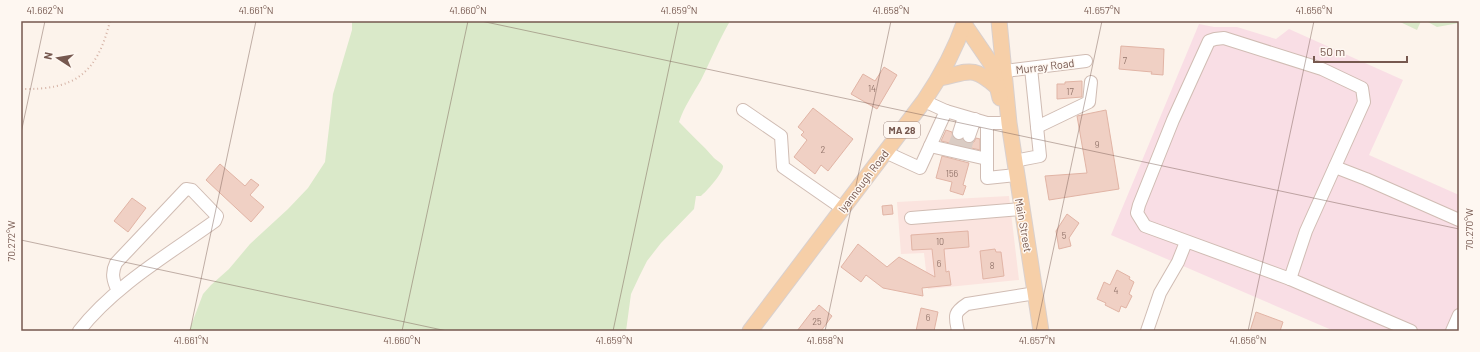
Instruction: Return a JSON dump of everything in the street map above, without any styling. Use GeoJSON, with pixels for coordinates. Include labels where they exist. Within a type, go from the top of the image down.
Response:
{"type":"FeatureCollection","features":[{"type":"Feature","properties":{"kind":"main road","name":"Main Street"},"geometry":{"type":"LineString","coordinates":[[1000,21],[1008,121],[1041,331]]}},
{"type":"Feature","properties":{"kind":"main road","name":"Main Street"},"geometry":{"type":"LineString","coordinates":[[964,22],[992,65],[996,86],[1008,121]]}},
{"type":"Feature","properties":{"kind":"main road","name":"Iyannough Road"},"geometry":{"type":"LineString","coordinates":[[750,331],[940,78],[964,22]]}},
{"type":"Feature","properties":{"kind":"main road"},"geometry":{"type":"LineString","coordinates":[[940,78],[966,72],[978,72],[996,86]]}},
{"type":"Feature","properties":{"kind":"street"},"geometry":{"type":"LineString","coordinates":[[1290,279],[1306,232],[1364,102],[1362,88],[1322,69],[1224,38],[1215,38],[1209,41],[1138,205],[1137,213],[1145,226],[1290,279],[1411,331]]}},
{"type":"Feature","properties":{"kind":"street","name":"Murray Road"},"geometry":{"type":"LineString","coordinates":[[1005,71],[1086,61]]}},
{"type":"Feature","properties":{"kind":"street"},"geometry":{"type":"LineString","coordinates":[[987,123],[987,178],[1015,168],[1040,156],[1031,68]]}},
{"type":"Feature","properties":{"kind":"street"},"geometry":{"type":"LineString","coordinates":[[1037,127],[1089,102],[1091,82]]}},
{"type":"Feature","properties":{"kind":"street"},"geometry":{"type":"LineString","coordinates":[[924,101],[946,111],[987,123],[1008,121]]}},
{"type":"Feature","properties":{"kind":"street"},"geometry":{"type":"LineString","coordinates":[[743,110],[781,136],[783,167],[842,208]]}},
{"type":"Feature","properties":{"kind":"street"},"geometry":{"type":"LineString","coordinates":[[885,152],[920,168],[946,111]]}},
{"type":"Feature","properties":{"kind":"street"},"geometry":{"type":"LineString","coordinates":[[964,135],[970,118]]}},
{"type":"Feature","properties":{"kind":"street"},"geometry":{"type":"LineString","coordinates":[[930,146],[958,150],[987,159]]}},
{"type":"Feature","properties":{"kind":"street"},"geometry":{"type":"LineString","coordinates":[[1335,167],[1459,220]]}},
{"type":"Feature","properties":{"kind":"street"},"geometry":{"type":"LineString","coordinates":[[78,331],[91,315],[118,291],[215,221],[218,216],[192,190],[186,189],[116,263],[112,271],[114,283],[118,291]]}},
{"type":"Feature","properties":{"kind":"street"},"geometry":{"type":"LineString","coordinates":[[911,218],[1021,209]]}},
{"type":"Feature","properties":{"kind":"street"},"geometry":{"type":"LineString","coordinates":[[1147,331],[1160,293],[1178,262],[1186,242]]}},
{"type":"Feature","properties":{"kind":"street"},"geometry":{"type":"LineString","coordinates":[[958,331],[955,317],[958,310],[967,304],[1036,293]]}},
{"type":"Feature","properties":{"kind":"street"},"geometry":{"type":"LineString","coordinates":[[1452,331],[1459,315]]}},
{"type":"Feature","properties":{"kind":"path"},"geometry":{"type":"LineString","coordinates":[[21,90],[52,88],[74,80],[87,70],[95,61],[103,46],[110,21]]}},
{"type":"Feature","properties":{"kind":"shaded area"},"geometry":{"type":"Polygon","coordinates":[[[1199,24],[1214,27],[1237,27],[1276,39],[1289,29],[1403,80],[1369,155],[1459,195],[1459,331],[1334,331],[1111,235],[1199,24]]]}},
{"type":"Feature","properties":{"kind":"shaded area"},"geometry":{"type":"Polygon","coordinates":[[[1009,196],[1019,280],[928,289],[924,253],[901,254],[897,202],[1009,196]]]}},
{"type":"Feature","properties":{"kind":"green space"},"geometry":{"type":"Polygon","coordinates":[[[352,21],[730,21],[679,122],[714,158],[722,164],[723,169],[701,196],[696,196],[694,209],[661,243],[647,261],[631,294],[626,331],[189,331],[203,294],[229,269],[250,244],[288,209],[308,188],[325,162],[333,94],[352,30],[352,21]]]}},
{"type":"Feature","properties":{"kind":"green space"},"geometry":{"type":"Polygon","coordinates":[[[1398,21],[1421,21],[1417,30],[1398,21]]]}},
{"type":"Feature","properties":{"kind":"green space"},"geometry":{"type":"Polygon","coordinates":[[[1426,21],[1459,21],[1459,23],[1437,27],[1426,21]]]}},
{"type":"Feature","properties":{"kind":"building"},"geometry":{"type":"Polygon","coordinates":[[[1121,46],[1164,49],[1163,75],[1151,74],[1152,72],[1119,69],[1121,46]]]}},
{"type":"Feature","properties":{"kind":"building"},"geometry":{"type":"Polygon","coordinates":[[[884,67],[897,75],[877,109],[851,94],[863,74],[875,81],[884,67]]]}},
{"type":"Feature","properties":{"kind":"building"},"geometry":{"type":"Polygon","coordinates":[[[1082,81],[1082,97],[1057,99],[1057,84],[1082,81]]]}},
{"type":"Feature","properties":{"kind":"building"},"geometry":{"type":"Polygon","coordinates":[[[813,108],[853,139],[828,171],[821,165],[815,174],[794,157],[807,140],[801,135],[804,132],[798,127],[813,108]]]}},
{"type":"Feature","properties":{"kind":"building"},"geometry":{"type":"Polygon","coordinates":[[[1106,110],[1119,189],[1049,200],[1045,176],[1087,173],[1077,116],[1106,110]]]}},
{"type":"Feature","properties":{"kind":"building"},"geometry":{"type":"Polygon","coordinates":[[[946,130],[952,132],[953,138],[956,140],[963,139],[967,143],[974,142],[976,138],[980,139],[980,150],[941,141],[946,130]]]}},
{"type":"Feature","properties":{"kind":"building"},"geometry":{"type":"Polygon","coordinates":[[[942,156],[969,163],[963,185],[966,186],[963,195],[950,191],[952,182],[936,178],[942,156]]]}},
{"type":"Feature","properties":{"kind":"building"},"geometry":{"type":"Polygon","coordinates":[[[220,164],[245,186],[251,179],[259,185],[250,195],[264,207],[251,222],[206,180],[220,164]]]}},
{"type":"Feature","properties":{"kind":"building"},"geometry":{"type":"Polygon","coordinates":[[[132,198],[146,208],[128,232],[114,221],[132,198]]]}},
{"type":"Feature","properties":{"kind":"building"},"geometry":{"type":"Polygon","coordinates":[[[892,205],[893,214],[883,215],[882,206],[892,205]]]}},
{"type":"Feature","properties":{"kind":"building"},"geometry":{"type":"Polygon","coordinates":[[[1067,214],[1079,223],[1069,238],[1071,246],[1059,249],[1056,231],[1067,214]]]}},
{"type":"Feature","properties":{"kind":"building"},"geometry":{"type":"Polygon","coordinates":[[[968,231],[969,247],[944,249],[946,272],[949,271],[951,285],[922,288],[923,296],[883,288],[866,275],[861,282],[841,267],[858,244],[887,267],[899,257],[935,277],[932,249],[912,250],[911,235],[968,231]]]}},
{"type":"Feature","properties":{"kind":"building"},"geometry":{"type":"Polygon","coordinates":[[[995,249],[996,252],[1001,252],[1004,276],[983,279],[980,251],[995,249]]]}},
{"type":"Feature","properties":{"kind":"building"},"geometry":{"type":"Polygon","coordinates":[[[1117,270],[1130,277],[1129,279],[1134,282],[1129,294],[1132,296],[1126,308],[1121,306],[1119,312],[1097,299],[1104,282],[1110,285],[1117,270]]]}},
{"type":"Feature","properties":{"kind":"building"},"geometry":{"type":"Polygon","coordinates":[[[819,305],[832,316],[821,331],[797,331],[813,310],[814,311],[819,305]]]}},
{"type":"Feature","properties":{"kind":"building"},"geometry":{"type":"Polygon","coordinates":[[[921,308],[938,312],[934,331],[916,331],[921,308]]]}},
{"type":"Feature","properties":{"kind":"building"},"geometry":{"type":"Polygon","coordinates":[[[1256,312],[1283,322],[1280,331],[1250,331],[1256,312]]]}},
{"type":"Feature","properties":{"kind":"tunnel"},"geometry":{"type":"LineString","coordinates":[[954,146],[959,133]]}},
{"type":"Feature","properties":{"kind":"tunnel"},"geometry":{"type":"LineString","coordinates":[[965,149],[969,136]]}}]}
